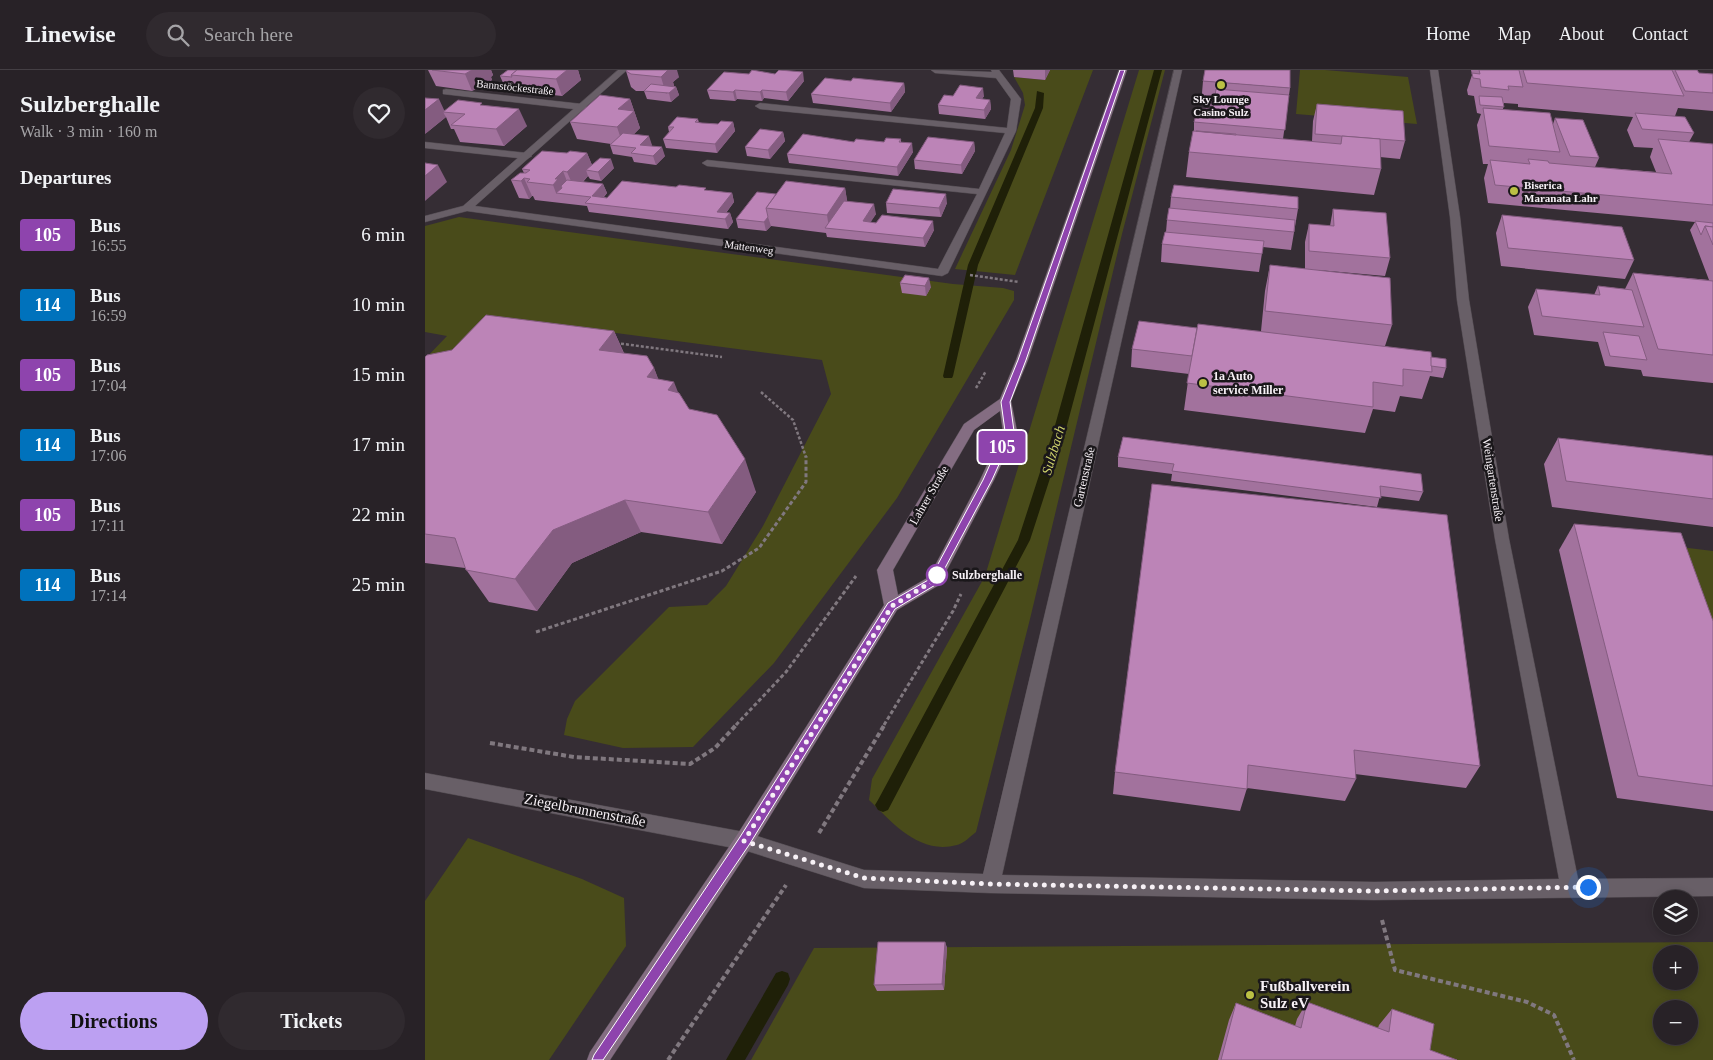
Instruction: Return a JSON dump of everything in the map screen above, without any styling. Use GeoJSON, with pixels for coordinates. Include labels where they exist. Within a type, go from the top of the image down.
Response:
{"type":"FeatureCollection","features":[{"type":"Feature","properties":{"kind":"street"},"geometry":{"type":"LineString","coordinates":[[425,219],[467,208],[623,70]]}},
{"type":"Feature","properties":{"kind":"street","name":"Mattenweg"},"geometry":{"type":"LineString","coordinates":[[467,208],[942,273],[1011,131],[1016,99],[996,73],[935,70]]}},
{"type":"Feature","properties":{"kind":"street"},"geometry":{"type":"LineString","coordinates":[[599,1060],[744,841],[892,606],[933,581],[987,480],[1009,431],[1005,402],[1022,360],[1123,70]]}},
{"type":"Feature","properties":{"kind":"street","name":"Gartenstraße"},"geometry":{"type":"LineString","coordinates":[[990,884],[1178,70]]}},
{"type":"Feature","properties":{"kind":"street","name":"Weingartenstraße"},"geometry":{"type":"LineString","coordinates":[[1433,70],[1455,217],[1463,300],[1502,539],[1570,888]]}},
{"type":"Feature","properties":{"kind":"street","name":"Bannstöckestraße"},"geometry":{"type":"LineString","coordinates":[[446,92],[582,107]]}},
{"type":"Feature","properties":{"kind":"street"},"geometry":{"type":"LineString","coordinates":[[760,106],[1011,131]]}},
{"type":"Feature","properties":{"kind":"street"},"geometry":{"type":"LineString","coordinates":[[425,145],[527,156]]}},
{"type":"Feature","properties":{"kind":"street"},"geometry":{"type":"LineString","coordinates":[[707,163],[983,192]]}},
{"type":"Feature","properties":{"kind":"street","name":"Lahrer Straße"},"geometry":{"type":"LineString","coordinates":[[892,606],[885,570],[969,427],[1005,402]]}},
{"type":"Feature","properties":{"kind":"street","name":"Ziegelbrunnenstraße"},"geometry":{"type":"LineString","coordinates":[[425,781],[744,841],[864,878],[990,884],[1374,891],[1713,887]]}},
{"type":"Feature","properties":{"kind":"path"},"geometry":{"type":"LineString","coordinates":[[969,275],[1019,282]]}},
{"type":"Feature","properties":{"kind":"path"},"geometry":{"type":"LineString","coordinates":[[613,343],[722,357]]}},
{"type":"Feature","properties":{"kind":"path"},"geometry":{"type":"LineString","coordinates":[[536,632],[721,571],[759,548],[806,482],[807,459],[793,420],[761,392]]}},
{"type":"Feature","properties":{"kind":"path"},"geometry":{"type":"LineString","coordinates":[[490,743],[574,756],[690,764],[715,748],[786,672],[860,571]]}},
{"type":"Feature","properties":{"kind":"path"},"geometry":{"type":"LineString","coordinates":[[1374,891],[1395,970],[1527,1002],[1553,1015],[1575,1060]]}},
{"type":"Feature","properties":{"kind":"shaded area"},"geometry":{"type":"Polygon","coordinates":[[[1050,70],[1093,70],[1015,275],[955,269],[1011,150],[1025,105],[1023,93],[1014,77],[1045,80],[1050,70]]]}},
{"type":"Feature","properties":{"kind":"shaded area"},"geometry":{"type":"Polygon","coordinates":[[[1139,70],[1165,70],[1122,234],[1030,619],[976,832],[959,844],[943,847],[931,845],[908,835],[869,800],[872,779],[985,576],[1139,70]]]}},
{"type":"Feature","properties":{"kind":"shaded area"},"geometry":{"type":"Polygon","coordinates":[[[1300,70],[1325,70],[1408,77],[1417,124],[1296,114],[1300,70]]]}},
{"type":"Feature","properties":{"kind":"shaded area"},"geometry":{"type":"Polygon","coordinates":[[[459,217],[953,284],[1003,288],[1014,291],[1014,300],[897,498],[774,663],[693,747],[623,748],[564,735],[567,719],[575,701],[669,607],[707,605],[726,586],[763,526],[831,394],[822,360],[494,317],[429,388],[425,359],[447,336],[425,332],[425,226],[459,217]]]}},
{"type":"Feature","properties":{"kind":"shaded area"},"geometry":{"type":"Polygon","coordinates":[[[1680,547],[1713,551],[1713,648],[1680,547]]]}},
{"type":"Feature","properties":{"kind":"shaded area"},"geometry":{"type":"Polygon","coordinates":[[[468,838],[582,879],[624,898],[626,946],[549,1060],[425,1060],[425,901],[468,838]]]}},
{"type":"Feature","properties":{"kind":"shaded area","name":"Fußballverein Sulz eV"},"geometry":{"type":"Polygon","coordinates":[[[1713,942],[1713,1060],[751,1060],[814,948],[1713,942]]]}},
{"type":"Feature","properties":{"kind":"building"},"geometry":{"type":"Polygon","coordinates":[[[432,70],[472,70],[465,74],[432,70]]]}},
{"type":"Feature","properties":{"kind":"building"},"geometry":{"type":"Polygon","coordinates":[[[508,70],[517,70],[511,75],[512,77],[500,76],[508,70]]]}},
{"type":"Feature","properties":{"kind":"building"},"geometry":{"type":"Polygon","coordinates":[[[517,70],[567,70],[556,79],[511,75],[517,70]]]}},
{"type":"Feature","properties":{"kind":"building"},"geometry":{"type":"Polygon","coordinates":[[[627,70],[668,70],[661,77],[631,74],[627,70]]]}},
{"type":"Feature","properties":{"kind":"building"},"geometry":{"type":"Polygon","coordinates":[[[752,70],[775,74],[779,70],[803,72],[786,92],[707,90],[724,72],[749,74],[752,70]]]}},
{"type":"Feature","properties":{"kind":"building"},"geometry":{"type":"Polygon","coordinates":[[[1205,70],[1290,70],[1290,88],[1203,81],[1205,70]]]}},
{"type":"Feature","properties":{"kind":"building"},"geometry":{"type":"Polygon","coordinates":[[[1479,70],[1519,70],[1523,87],[1508,86],[1509,90],[1481,87],[1480,79],[1473,78],[1472,73],[1480,74],[1479,70]]]}},
{"type":"Feature","properties":{"kind":"building"},"geometry":{"type":"Polygon","coordinates":[[[1523,70],[1672,70],[1684,96],[1527,83],[1523,70]]]}},
{"type":"Feature","properties":{"kind":"building"},"geometry":{"type":"Polygon","coordinates":[[[1675,70],[1697,70],[1699,73],[1713,74],[1713,93],[1685,91],[1675,70]]]}},
{"type":"Feature","properties":{"kind":"building"},"geometry":{"type":"Polygon","coordinates":[[[825,78],[851,81],[853,78],[904,83],[890,103],[811,94],[825,78]]]}},
{"type":"Feature","properties":{"kind":"building"},"geometry":{"type":"Polygon","coordinates":[[[651,84],[676,87],[669,93],[644,91],[651,84]]]}},
{"type":"Feature","properties":{"kind":"building"},"geometry":{"type":"Polygon","coordinates":[[[960,85],[983,88],[976,98],[990,100],[984,110],[938,105],[944,95],[953,96],[960,85]]]}},
{"type":"Feature","properties":{"kind":"building"},"geometry":{"type":"Polygon","coordinates":[[[1216,89],[1289,95],[1285,130],[1194,122],[1198,108],[1213,109],[1216,89]]]}},
{"type":"Feature","properties":{"kind":"building"},"geometry":{"type":"Polygon","coordinates":[[[600,95],[630,99],[618,109],[634,111],[617,127],[570,122],[600,95]]]}},
{"type":"Feature","properties":{"kind":"building"},"geometry":{"type":"Polygon","coordinates":[[[1479,96],[1502,97],[1504,107],[1480,105],[1479,96]]]}},
{"type":"Feature","properties":{"kind":"building"},"geometry":{"type":"Polygon","coordinates":[[[425,98],[439,99],[425,110],[425,98]]]}},
{"type":"Feature","properties":{"kind":"building"},"geometry":{"type":"Polygon","coordinates":[[[458,100],[482,103],[480,105],[519,109],[496,129],[451,125],[465,114],[443,112],[458,100]]]}},
{"type":"Feature","properties":{"kind":"building"},"geometry":{"type":"Polygon","coordinates":[[[1317,104],[1403,111],[1405,141],[1315,134],[1317,104]]]}},
{"type":"Feature","properties":{"kind":"building"},"geometry":{"type":"Polygon","coordinates":[[[1483,108],[1550,113],[1560,152],[1489,146],[1483,108]]]}},
{"type":"Feature","properties":{"kind":"building"},"geometry":{"type":"Polygon","coordinates":[[[1635,113],[1685,117],[1694,133],[1642,129],[1635,113]]]}},
{"type":"Feature","properties":{"kind":"building"},"geometry":{"type":"Polygon","coordinates":[[[677,117],[698,119],[695,122],[702,123],[718,124],[721,121],[733,122],[715,144],[663,139],[674,127],[668,127],[677,117]]]}},
{"type":"Feature","properties":{"kind":"building"},"geometry":{"type":"Polygon","coordinates":[[[1555,118],[1583,120],[1599,158],[1570,156],[1555,118]]]}},
{"type":"Feature","properties":{"kind":"building"},"geometry":{"type":"Polygon","coordinates":[[[760,129],[783,132],[768,150],[745,147],[760,129]]]}},
{"type":"Feature","properties":{"kind":"building"},"geometry":{"type":"Polygon","coordinates":[[[1193,131],[1341,144],[1342,136],[1380,139],[1381,169],[1189,152],[1193,131]]]}},
{"type":"Feature","properties":{"kind":"building"},"geometry":{"type":"Polygon","coordinates":[[[1196,131],[1236,134],[1236,135],[1196,131]]]}},
{"type":"Feature","properties":{"kind":"building"},"geometry":{"type":"Polygon","coordinates":[[[623,133],[649,136],[640,145],[662,147],[653,156],[631,153],[636,148],[610,145],[623,133]]]}},
{"type":"Feature","properties":{"kind":"building"},"geometry":{"type":"Polygon","coordinates":[[[803,134],[854,142],[856,139],[884,142],[886,138],[901,139],[899,142],[912,143],[897,167],[787,154],[803,134]]]}},
{"type":"Feature","properties":{"kind":"building"},"geometry":{"type":"Polygon","coordinates":[[[928,137],[974,142],[961,165],[914,160],[928,137]]]}},
{"type":"Feature","properties":{"kind":"building"},"geometry":{"type":"Polygon","coordinates":[[[1658,139],[1713,144],[1713,205],[1495,185],[1490,160],[1530,164],[1528,159],[1548,161],[1549,163],[1672,174],[1658,139]]]}},
{"type":"Feature","properties":{"kind":"building"},"geometry":{"type":"Polygon","coordinates":[[[542,151],[587,153],[567,172],[563,171],[555,179],[558,179],[553,185],[527,182],[530,179],[524,178],[521,181],[511,180],[520,173],[526,173],[530,170],[522,169],[542,151]]]}},
{"type":"Feature","properties":{"kind":"building"},"geometry":{"type":"Polygon","coordinates":[[[600,158],[611,159],[598,172],[586,170],[600,158]]]}},
{"type":"Feature","properties":{"kind":"building"},"geometry":{"type":"Polygon","coordinates":[[[425,163],[438,165],[425,176],[425,163]]]}},
{"type":"Feature","properties":{"kind":"building"},"geometry":{"type":"Polygon","coordinates":[[[567,180],[603,184],[592,196],[607,198],[622,181],[676,187],[679,185],[732,193],[717,212],[730,213],[725,219],[585,203],[591,197],[556,193],[567,180]]]}},
{"type":"Feature","properties":{"kind":"building"},"geometry":{"type":"Polygon","coordinates":[[[786,181],[845,188],[827,215],[766,208],[786,181]]]}},
{"type":"Feature","properties":{"kind":"building"},"geometry":{"type":"Polygon","coordinates":[[[1174,185],[1298,197],[1298,209],[1171,197],[1174,185]]]}},
{"type":"Feature","properties":{"kind":"building"},"geometry":{"type":"Polygon","coordinates":[[[893,189],[946,194],[939,208],[886,203],[893,189]]]}},
{"type":"Feature","properties":{"kind":"building"},"geometry":{"type":"Polygon","coordinates":[[[757,192],[776,194],[766,208],[768,217],[764,222],[736,219],[757,192]]]}},
{"type":"Feature","properties":{"kind":"building"},"geometry":{"type":"Polygon","coordinates":[[[844,201],[874,204],[863,221],[876,223],[882,215],[933,221],[923,238],[825,228],[844,201]]]}},
{"type":"Feature","properties":{"kind":"building"},"geometry":{"type":"Polygon","coordinates":[[[1169,208],[1295,220],[1294,232],[1167,220],[1169,208]]]}},
{"type":"Feature","properties":{"kind":"building"},"geometry":{"type":"Polygon","coordinates":[[[1333,209],[1386,213],[1390,258],[1309,251],[1309,224],[1334,226],[1333,209]]]}},
{"type":"Feature","properties":{"kind":"building"},"geometry":{"type":"Polygon","coordinates":[[[1502,215],[1622,227],[1634,260],[1508,248],[1502,215]]]}},
{"type":"Feature","properties":{"kind":"building"},"geometry":{"type":"Polygon","coordinates":[[[1695,221],[1713,223],[1713,227],[1705,226],[1701,235],[1695,221]]]}},
{"type":"Feature","properties":{"kind":"building"},"geometry":{"type":"Polygon","coordinates":[[[1705,226],[1713,227],[1713,245],[1705,226]]]}},
{"type":"Feature","properties":{"kind":"building"},"geometry":{"type":"Polygon","coordinates":[[[1165,232],[1264,241],[1262,254],[1162,244],[1165,232]]]}},
{"type":"Feature","properties":{"kind":"building"},"geometry":{"type":"Polygon","coordinates":[[[1270,265],[1390,278],[1392,325],[1265,311],[1270,265]]]}},
{"type":"Feature","properties":{"kind":"building"},"geometry":{"type":"Polygon","coordinates":[[[1633,273],[1713,281],[1713,355],[1658,349],[1633,273]]]}},
{"type":"Feature","properties":{"kind":"building"},"geometry":{"type":"Polygon","coordinates":[[[905,275],[929,278],[925,286],[900,283],[905,275]]]}},
{"type":"Feature","properties":{"kind":"building"},"geometry":{"type":"Polygon","coordinates":[[[1598,286],[1632,290],[1644,327],[1542,316],[1536,289],[1600,295],[1598,286]]]}},
{"type":"Feature","properties":{"kind":"building"},"geometry":{"type":"Polygon","coordinates":[[[486,315],[614,331],[599,350],[647,356],[654,368],[647,377],[674,382],[668,390],[679,393],[689,409],[717,415],[745,459],[708,512],[625,500],[553,530],[515,579],[466,570],[455,538],[425,534],[425,357],[452,350],[486,315]]]}},
{"type":"Feature","properties":{"kind":"building"},"geometry":{"type":"Polygon","coordinates":[[[1139,321],[1197,328],[1192,356],[1132,349],[1139,321]]]}},
{"type":"Feature","properties":{"kind":"building"},"geometry":{"type":"Polygon","coordinates":[[[1198,324],[1431,352],[1432,372],[1403,369],[1403,386],[1373,382],[1373,407],[1187,383],[1198,324]]]}},
{"type":"Feature","properties":{"kind":"building"},"geometry":{"type":"Polygon","coordinates":[[[1603,332],[1639,336],[1647,360],[1610,356],[1603,332]]]}},
{"type":"Feature","properties":{"kind":"building"},"geometry":{"type":"Polygon","coordinates":[[[1431,357],[1446,359],[1446,368],[1431,366],[1431,357]]]}},
{"type":"Feature","properties":{"kind":"building"},"geometry":{"type":"Polygon","coordinates":[[[1123,437],[1421,474],[1423,492],[1380,486],[1381,498],[1172,471],[1174,464],[1118,457],[1123,437]]]}},
{"type":"Feature","properties":{"kind":"building"},"geometry":{"type":"Polygon","coordinates":[[[1558,438],[1713,456],[1713,499],[1566,481],[1558,438]]]}},
{"type":"Feature","properties":{"kind":"building"},"geometry":{"type":"Polygon","coordinates":[[[1152,484],[1447,515],[1480,766],[1354,750],[1356,779],[1248,765],[1247,789],[1115,772],[1152,484]]]}},
{"type":"Feature","properties":{"kind":"building"},"geometry":{"type":"Polygon","coordinates":[[[1574,524],[1681,533],[1713,621],[1713,786],[1638,776],[1574,524]]]}},
{"type":"Feature","properties":{"kind":"building"},"geometry":{"type":"Polygon","coordinates":[[[878,942],[945,942],[942,984],[874,985],[878,942]]]}},
{"type":"Feature","properties":{"kind":"building"},"geometry":{"type":"Polygon","coordinates":[[[1307,1002],[1389,1032],[1392,1009],[1434,1024],[1430,1050],[1457,1060],[1221,1060],[1236,1003],[1301,1028],[1307,1002]]]}},
{"type":"Feature","properties":{"kind":"waterway","name":"Sulzbach"},"geometry":{"type":"LineString","coordinates":[[883,805],[1024,540],[1060,429],[1158,70]]}},
{"type":"Feature","properties":{"kind":"waterway"},"geometry":{"type":"LineString","coordinates":[[948,376],[973,265],[1039,108],[1040,93]]}},
{"type":"Feature","properties":{"kind":"waterway","name":"Sulzbach"},"geometry":{"type":"LineString","coordinates":[[735,1060],[782,979]]}},
{"type":"Feature","properties":{"kind":"bus line","name":"105"},"geometry":{"type":"LineString","coordinates":[[598,1060],[744,841],[892,606],[933,581],[960,531],[987,480],[1009,431],[1005,402],[1022,360],[1123,70]]}},
{"type":"Feature","properties":{"kind":"place","name":"Sky Lounge Casino Sulz"},"geometry":{"type":"Point","coordinates":[1221,85]}},
{"type":"Feature","properties":{"kind":"place","name":"Biserica Maranata Lahr"},"geometry":{"type":"Point","coordinates":[1514,191]}},
{"type":"Feature","properties":{"kind":"place","name":"1a Auto service Miller"},"geometry":{"type":"Point","coordinates":[1203,383]}},
{"type":"Feature","properties":{"kind":"place","name":"Sulzberghalle"},"geometry":{"type":"Point","coordinates":[937,575]}},
{"type":"Feature","properties":{"kind":"place","name":"Fußballverein Sulz eV"},"geometry":{"type":"Point","coordinates":[1250,995]}},
{"type":"Feature","properties":{"kind":"route"},"geometry":{"type":"LineString","coordinates":[[937,575],[933,581],[892,606],[744,841],[864,878],[990,884],[1374,891],[1588,887]]}}]}
